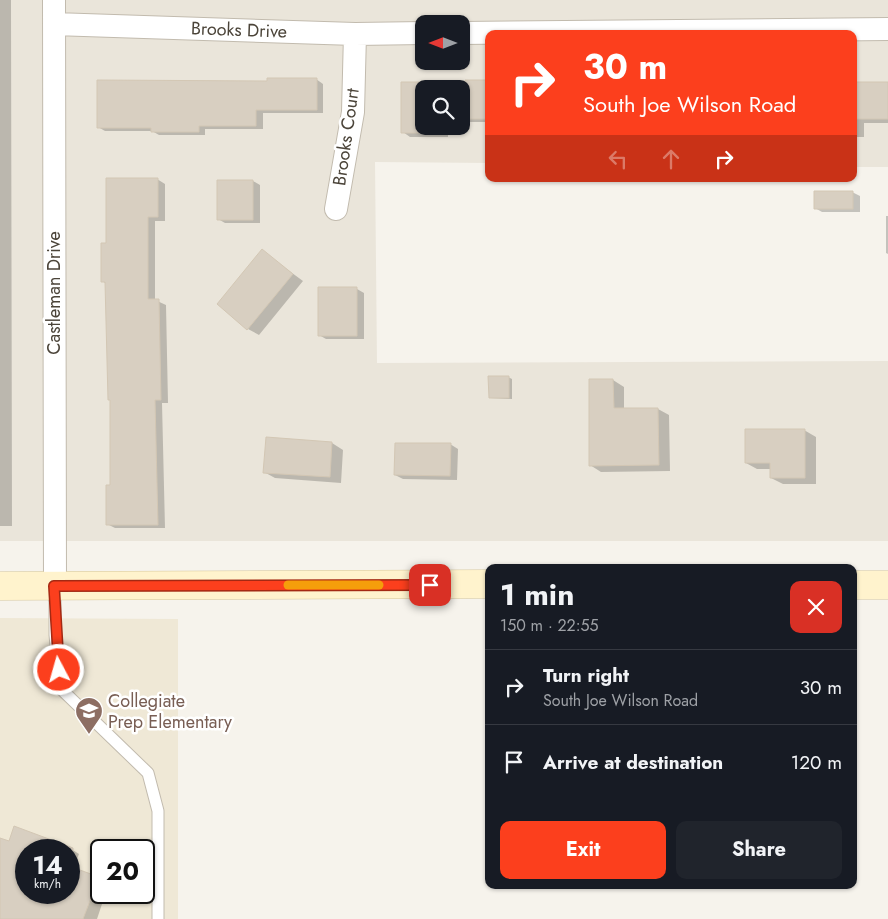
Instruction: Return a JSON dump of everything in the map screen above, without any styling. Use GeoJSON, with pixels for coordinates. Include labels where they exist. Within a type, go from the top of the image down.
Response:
{"type":"FeatureCollection","features":[{"type":"Feature","properties":{"kind":"street","name":"Castleman Drive"},"geometry":{"type":"LineString","coordinates":[[54,0],[54,586]]}},
{"type":"Feature","properties":{"kind":"street","name":"Brooks Drive"},"geometry":{"type":"LineString","coordinates":[[54,24],[355,34],[415,33]]}},
{"type":"Feature","properties":{"kind":"street"},"geometry":{"type":"LineString","coordinates":[[781,30],[888,29]]}},
{"type":"Feature","properties":{"kind":"street"},"geometry":{"type":"LineString","coordinates":[[470,33],[485,33]]}},
{"type":"Feature","properties":{"kind":"street","name":"Brooks Court"},"geometry":{"type":"LineString","coordinates":[[336,209],[353,112],[355,34]]}},
{"type":"Feature","properties":{"kind":"street"},"geometry":{"type":"LineString","coordinates":[[0,586],[485,584]]}},
{"type":"Feature","properties":{"kind":"street"},"geometry":{"type":"LineString","coordinates":[[857,585],[888,585]]}},
{"type":"Feature","properties":{"kind":"lane"},"geometry":{"type":"LineString","coordinates":[[54,586],[55,635],[60,688],[148,773],[158,811],[158,919]]}},
{"type":"Feature","properties":{"kind":"shaded area"},"geometry":{"type":"Polygon","coordinates":[[[0,0],[888,0],[888,167],[857,167],[857,30],[485,30],[485,163],[375,162],[377,363],[888,361],[888,541],[0,541],[0,0]]]}},
{"type":"Feature","properties":{"kind":"shaded area","name":"Collegiate Prep Elementary"},"geometry":{"type":"Polygon","coordinates":[[[0,618],[178,619],[178,919],[0,919],[0,618]]]}},
{"type":"Feature","properties":{"kind":"building"},"geometry":{"type":"Polygon","coordinates":[[[267,78],[317,78],[317,110],[256,110],[256,126],[199,126],[199,132],[151,132],[151,128],[97,128],[97,80],[267,81],[267,78]]]}},
{"type":"Feature","properties":{"kind":"building"},"geometry":{"type":"Polygon","coordinates":[[[470,80],[485,80],[485,119],[470,119],[470,80]]]}},
{"type":"Feature","properties":{"kind":"building"},"geometry":{"type":"Polygon","coordinates":[[[401,82],[415,82],[415,133],[401,133],[401,82]]]}},
{"type":"Feature","properties":{"kind":"building"},"geometry":{"type":"Polygon","coordinates":[[[857,82],[888,82],[888,119],[857,119],[857,82]]]}},
{"type":"Feature","properties":{"kind":"building"},"geometry":{"type":"Polygon","coordinates":[[[106,178],[158,178],[158,217],[148,217],[148,299],[159,299],[161,400],[155,400],[158,525],[106,525],[106,485],[110,485],[110,400],[108,400],[105,282],[101,282],[101,243],[106,243],[106,178]]]}},
{"type":"Feature","properties":{"kind":"building"},"geometry":{"type":"Polygon","coordinates":[[[217,180],[253,180],[253,220],[217,220],[217,180]]]}},
{"type":"Feature","properties":{"kind":"building"},"geometry":{"type":"Polygon","coordinates":[[[814,191],[853,191],[853,209],[814,209],[814,191]]]}},
{"type":"Feature","properties":{"kind":"building"},"geometry":{"type":"Polygon","coordinates":[[[262,249],[293,274],[247,330],[217,304],[262,249]]]}},
{"type":"Feature","properties":{"kind":"building"},"geometry":{"type":"Polygon","coordinates":[[[318,287],[357,287],[357,336],[318,336],[318,287]]]}},
{"type":"Feature","properties":{"kind":"building"},"geometry":{"type":"Polygon","coordinates":[[[488,376],[509,376],[509,398],[489,398],[488,376]]]}},
{"type":"Feature","properties":{"kind":"building"},"geometry":{"type":"Polygon","coordinates":[[[589,379],[613,379],[614,408],[658,408],[659,465],[589,466],[589,379]]]}},
{"type":"Feature","properties":{"kind":"building"},"geometry":{"type":"Polygon","coordinates":[[[745,429],[805,429],[805,478],[770,478],[770,463],[745,463],[745,429]]]}},
{"type":"Feature","properties":{"kind":"building"},"geometry":{"type":"Polygon","coordinates":[[[266,437],[332,442],[330,477],[263,473],[266,437]]]}},
{"type":"Feature","properties":{"kind":"building"},"geometry":{"type":"Polygon","coordinates":[[[395,443],[451,443],[450,476],[394,475],[395,443]]]}},
{"type":"Feature","properties":{"kind":"building"},"geometry":{"type":"Polygon","coordinates":[[[14,826],[49,839],[15,839],[15,904],[80,904],[80,870],[90,874],[90,901],[83,919],[0,919],[0,838],[9,841],[14,826]]]}},
{"type":"Feature","properties":{"kind":"slow traffic"},"geometry":{"type":"LineString","coordinates":[[288,585],[379,585]]}},
{"type":"Feature","properties":{"kind":"place","name":"Collegiate Prep Elementary"},"geometry":{"type":"Point","coordinates":[89,735]}},
{"type":"Feature","properties":{"kind":"route"},"geometry":{"type":"LineString","coordinates":[[59,670],[55,635],[54,586],[430,585]]}}]}
